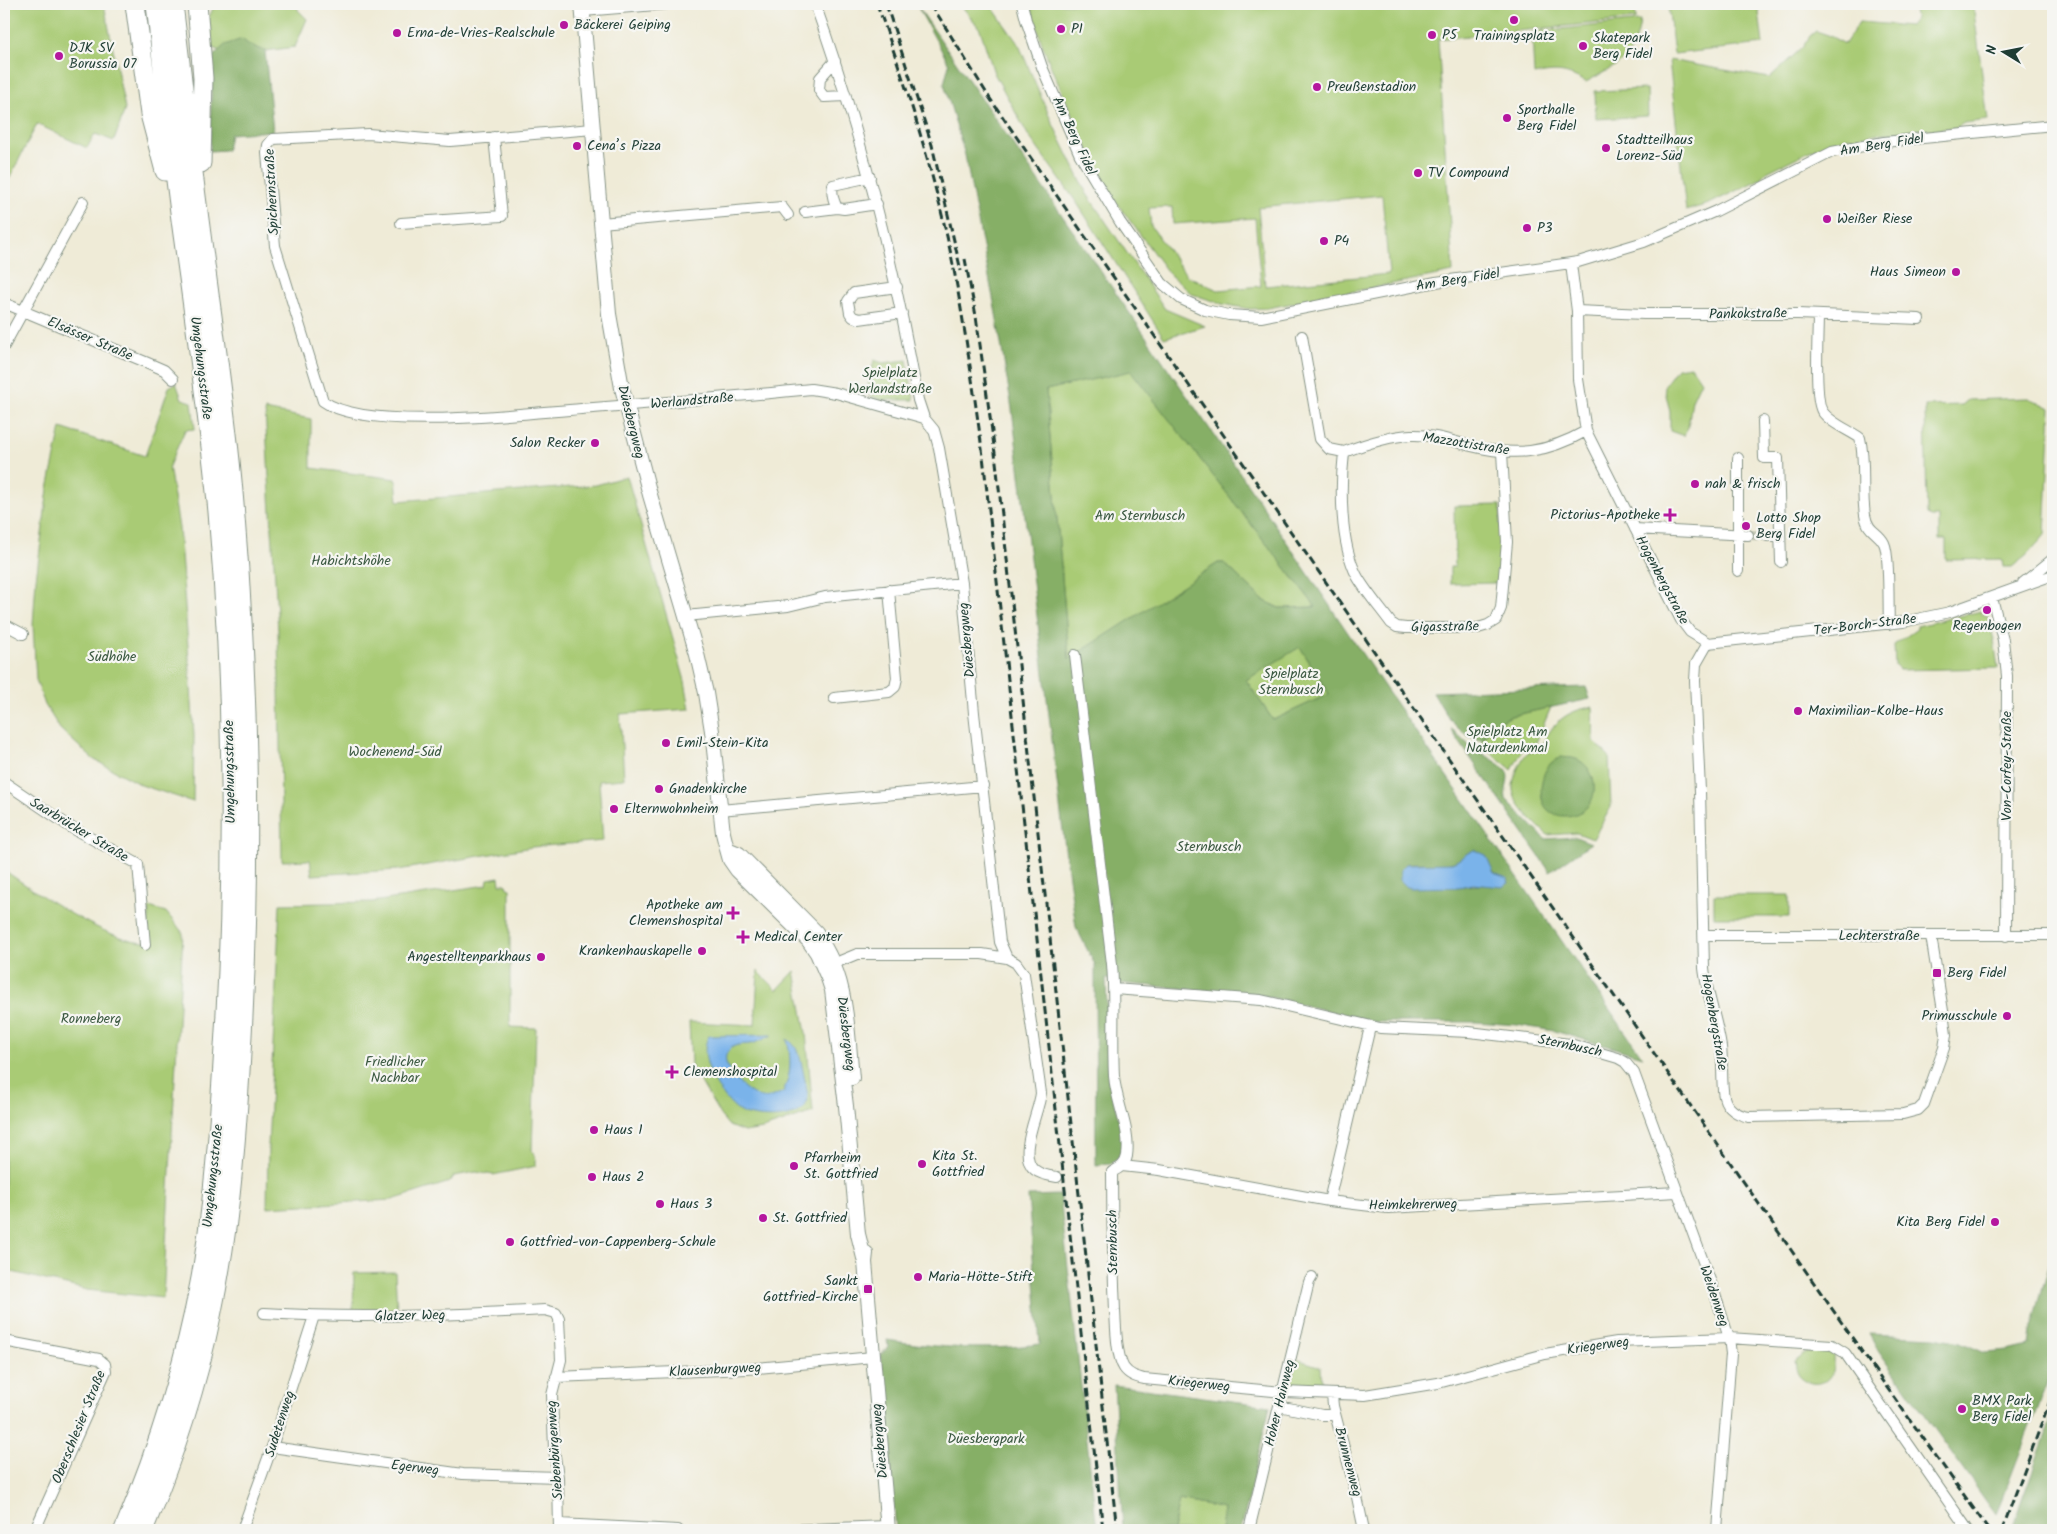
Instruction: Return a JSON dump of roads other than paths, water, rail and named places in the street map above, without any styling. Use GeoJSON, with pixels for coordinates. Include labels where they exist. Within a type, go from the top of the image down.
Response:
{"type":"FeatureCollection","features":[{"type":"Feature","properties":{"kind":"highway"},"geometry":{"type":"LineString","coordinates":[[135,4],[150,114],[191,226]]}},
{"type":"Feature","properties":{"kind":"highway","name":"Umgehungsstraße"},"geometry":{"type":"LineString","coordinates":[[143,1530],[170,1463],[184,1419],[213,1306],[222,1259],[231,1183],[244,983],[248,821],[242,601],[224,407],[191,226],[156,4]]}},
{"type":"Feature","properties":{"kind":"highway","name":"Umgehungsstraße"},"geometry":{"type":"LineString","coordinates":[[124,1530],[167,1417],[199,1288],[209,1225],[217,1146],[226,1003],[231,822],[226,623],[173,4]]}},
{"type":"Feature","properties":{"kind":"highway"},"geometry":{"type":"LineString","coordinates":[[191,226],[203,78],[197,4]]}},
{"type":"Feature","properties":{"kind":"street","name":"Düesbergweg"},"geometry":{"type":"LineString","coordinates":[[668,4],[583,8],[609,314],[626,406],[650,496],[697,654],[710,718],[720,810],[727,849],[739,854],[816,932],[829,966],[840,986],[850,1054],[867,1240],[865,1262],[888,1528]]}},
{"type":"Feature","properties":{"kind":"street"},"geometry":{"type":"LineString","coordinates":[[814,4],[835,61],[870,177],[897,288],[918,400],[924,418]]}},
{"type":"Feature","properties":{"kind":"street","name":"Am Berg Fidel"},"geometry":{"type":"LineString","coordinates":[[1022,4],[1042,67],[1080,155],[1120,222],[1162,283],[1181,299],[1205,310],[1229,316],[1261,316],[1436,282],[1571,264],[1644,242],[1716,211],[1832,152],[1884,142],[2053,125]]}},
{"type":"Feature","properties":{"kind":"street"},"geometry":{"type":"LineString","coordinates":[[835,61],[820,78],[819,90],[824,97],[846,96]]}},
{"type":"Feature","properties":{"kind":"street","name":"Spichernstraße"},"geometry":{"type":"LineString","coordinates":[[323,401],[275,246],[271,211],[268,145],[273,139],[368,134],[450,141],[593,130]]}},
{"type":"Feature","properties":{"kind":"street"},"geometry":{"type":"LineString","coordinates":[[401,223],[502,216],[494,137]]}},
{"type":"Feature","properties":{"kind":"street"},"geometry":{"type":"LineString","coordinates":[[836,208],[832,190],[833,185],[870,177]]}},
{"type":"Feature","properties":{"kind":"street"},"geometry":{"type":"LineString","coordinates":[[4,346],[83,202]]}},
{"type":"Feature","properties":{"kind":"street"},"geometry":{"type":"LineString","coordinates":[[805,212],[877,204]]}},
{"type":"Feature","properties":{"kind":"street"},"geometry":{"type":"LineString","coordinates":[[601,223],[782,207],[788,215]]}},
{"type":"Feature","properties":{"kind":"street","name":"Hogenbergstraße"},"geometry":{"type":"LineString","coordinates":[[1571,264],[1577,310],[1578,379],[1586,431],[1681,620],[1690,632],[1708,642],[1696,664],[1695,681],[1704,968],[1707,991],[1720,1044],[1724,1097],[1730,1108],[1739,1115],[1749,1117],[1903,1114],[1918,1110],[1924,1104],[1941,1062],[1946,1035],[1931,936]]}},
{"type":"Feature","properties":{"kind":"street"},"geometry":{"type":"LineString","coordinates":[[897,288],[854,293],[848,301],[850,313],[853,318],[859,319],[902,314]]}},
{"type":"Feature","properties":{"kind":"street","name":"Elsässer Straße"},"geometry":{"type":"LineString","coordinates":[[4,303],[164,370],[174,379]]}},
{"type":"Feature","properties":{"kind":"street","name":"Pankokstraße"},"geometry":{"type":"LineString","coordinates":[[1577,310],[1644,314],[1818,315],[1919,318]]}},
{"type":"Feature","properties":{"kind":"street"},"geometry":{"type":"LineString","coordinates":[[1818,315],[1818,397],[1822,411],[1860,438],[1863,450],[1865,516],[1869,529],[1884,543],[1889,624]]}},
{"type":"Feature","properties":{"kind":"street"},"geometry":{"type":"LineString","coordinates":[[1302,336],[1320,439],[1329,449],[1344,452]]}},
{"type":"Feature","properties":{"kind":"street","name":"Werlandstraße"},"geometry":{"type":"LineString","coordinates":[[323,401],[333,409],[368,417],[414,419],[626,406],[812,389],[836,393],[924,418]]}},
{"type":"Feature","properties":{"kind":"street","name":"Düesbergweg"},"geometry":{"type":"LineString","coordinates":[[924,418],[934,430],[939,448],[962,583],[1000,942],[1006,958]]}},
{"type":"Feature","properties":{"kind":"street"},"geometry":{"type":"LineString","coordinates":[[1763,421],[1764,458],[1778,458],[1781,562]]}},
{"type":"Feature","properties":{"kind":"street","name":"Mazzottistraße"},"geometry":{"type":"LineString","coordinates":[[1344,452],[1378,440],[1411,435],[1443,438],[1502,452],[1531,451],[1551,448],[1565,443],[1586,431]]}},
{"type":"Feature","properties":{"kind":"street","name":"Gigasstraße"},"geometry":{"type":"LineString","coordinates":[[1344,452],[1340,481],[1341,501],[1352,564],[1358,578],[1391,622],[1406,628],[1478,628],[1496,620],[1501,608],[1507,542],[1502,452]]}},
{"type":"Feature","properties":{"kind":"street"},"geometry":{"type":"LineString","coordinates":[[1738,458],[1743,535],[1738,571]]}},
{"type":"Feature","properties":{"kind":"street","name":"Hogenbergstraße"},"geometry":{"type":"LineString","coordinates":[[1635,529],[1743,535]]}},
{"type":"Feature","properties":{"kind":"street"},"geometry":{"type":"LineString","coordinates":[[1767,536],[1780,536]]}},
{"type":"Feature","properties":{"kind":"street","name":"Ter-Borch-Straße"},"geometry":{"type":"LineString","coordinates":[[2016,588],[2053,559]]}},
{"type":"Feature","properties":{"kind":"street","name":"Ter-Borch-Straße"},"geometry":{"type":"LineString","coordinates":[[1708,642],[1889,624],[1950,612],[2053,576]]}},
{"type":"Feature","properties":{"kind":"street","name":"Düesbergweg"},"geometry":{"type":"LineString","coordinates":[[686,616],[788,606],[825,597],[962,583]]}},
{"type":"Feature","properties":{"kind":"street"},"geometry":{"type":"LineString","coordinates":[[834,698],[889,692],[895,687],[897,678],[889,590]]}},
{"type":"Feature","properties":{"kind":"street","name":"Von-Corfey-Straße"},"geometry":{"type":"LineString","coordinates":[[1992,598],[2003,640],[2007,684],[2006,936]]}},
{"type":"Feature","properties":{"kind":"street"},"geometry":{"type":"LineString","coordinates":[[4,624],[23,634]]}},
{"type":"Feature","properties":{"kind":"street","name":"Sternbusch"},"geometry":{"type":"LineString","coordinates":[[1075,655],[1114,988],[1114,1077],[1127,1142],[1126,1162],[1112,1172],[1112,1253],[1117,1332],[1124,1367],[1129,1374],[1137,1377]]}},
{"type":"Feature","properties":{"kind":"street","name":"Saarbrücker Straße"},"geometry":{"type":"LineString","coordinates":[[4,782],[72,828],[138,864],[144,945]]}},
{"type":"Feature","properties":{"kind":"street"},"geometry":{"type":"LineString","coordinates":[[720,810],[983,786]]}},
{"type":"Feature","properties":{"kind":"street","name":"Lechterstraße"},"geometry":{"type":"LineString","coordinates":[[1704,935],[2053,935]]}},
{"type":"Feature","properties":{"kind":"street"},"geometry":{"type":"LineString","coordinates":[[829,966],[857,954],[982,954],[1006,958],[1016,964],[1024,974],[1041,1093],[1040,1104],[1027,1146],[1027,1156],[1035,1170],[1058,1177]]}},
{"type":"Feature","properties":{"kind":"street","name":"Sternbusch"},"geometry":{"type":"LineString","coordinates":[[1114,988],[1261,1000],[1370,1027],[1469,1032],[1570,1044],[1618,1058],[1625,1062],[1634,1073]]}},
{"type":"Feature","properties":{"kind":"street"},"geometry":{"type":"LineString","coordinates":[[1329,1201],[1370,1027]]}},
{"type":"Feature","properties":{"kind":"street","name":"Weidenweg"},"geometry":{"type":"LineString","coordinates":[[1634,1073],[1728,1338],[1731,1354],[1717,1530]]}},
{"type":"Feature","properties":{"kind":"street","name":"Heimkehrerweg"},"geometry":{"type":"LineString","coordinates":[[1122,1166],[1167,1171],[1329,1201],[1388,1208],[1677,1192]]}},
{"type":"Feature","properties":{"kind":"street","name":"Hoher Hainweg"},"geometry":{"type":"LineString","coordinates":[[1249,1530],[1309,1282],[1312,1277]]}},
{"type":"Feature","properties":{"kind":"street","name":"Glatzer Weg"},"geometry":{"type":"LineString","coordinates":[[264,1313],[314,1316],[430,1316],[545,1310],[556,1313]]}},
{"type":"Feature","properties":{"kind":"street","name":"Siebenbürgenweg"},"geometry":{"type":"LineString","coordinates":[[556,1313],[559,1319],[561,1360],[552,1395],[554,1449],[558,1477],[559,1527]]}},
{"type":"Feature","properties":{"kind":"street","name":"Sudetenweg"},"geometry":{"type":"LineString","coordinates":[[242,1530],[272,1447],[314,1316]]}},
{"type":"Feature","properties":{"kind":"street","name":"Kriegerweg"},"geometry":{"type":"LineString","coordinates":[[1137,1377],[1283,1392],[1366,1395],[1429,1385],[1545,1354],[1617,1342],[1728,1338],[1832,1345],[1842,1350],[1959,1526],[1968,1530]]}},
{"type":"Feature","properties":{"kind":"street","name":"Oberschlesier Straße"},"geometry":{"type":"LineString","coordinates":[[4,1341],[99,1359],[105,1364],[106,1371],[35,1530]]}},
{"type":"Feature","properties":{"kind":"street","name":"Klausenburgweg"},"geometry":{"type":"LineString","coordinates":[[556,1377],[737,1370],[873,1357]]}},
{"type":"Feature","properties":{"kind":"street","name":"Brunnenweg"},"geometry":{"type":"LineString","coordinates":[[1332,1395],[1335,1415],[1358,1497],[1364,1530]]}},
{"type":"Feature","properties":{"kind":"street"},"geometry":{"type":"LineString","coordinates":[[1280,1406],[1322,1415],[1335,1415]]}},
{"type":"Feature","properties":{"kind":"street","name":"Egerweg"},"geometry":{"type":"LineString","coordinates":[[272,1447],[463,1474],[558,1477]]}},
{"type":"Feature","properties":{"kind":"street"},"geometry":{"type":"LineString","coordinates":[[559,1527],[678,1530]]}},
{"type":"Feature","properties":{"kind":"street"},"geometry":{"type":"LineString","coordinates":[[785,1530],[888,1528]]}},
{"type":"Feature","properties":{"kind":"water"},"geometry":{"type":"Polygon","coordinates":[[[1474,850],[1486,855],[1494,873],[1507,878],[1509,883],[1502,887],[1473,884],[1459,887],[1411,888],[1407,887],[1400,880],[1400,870],[1406,864],[1452,863],[1474,850]]]}},
{"type":"Feature","properties":{"kind":"water"},"geometry":{"type":"Polygon","coordinates":[[[772,1035],[751,1044],[738,1045],[729,1050],[726,1056],[726,1063],[729,1070],[741,1085],[755,1095],[767,1097],[783,1092],[790,1066],[787,1039],[795,1047],[800,1057],[808,1097],[807,1102],[796,1113],[787,1116],[766,1118],[747,1115],[733,1106],[712,1077],[705,1055],[706,1045],[709,1036],[772,1035]]]}},
{"type":"Feature","properties":{"kind":"tunnel"},"geometry":{"type":"LineString","coordinates":[[1748,535],[1767,536]]}},
{"type":"Feature","properties":{"kind":"railway"},"geometry":{"type":"LineString","coordinates":[[877,4],[908,95],[935,187],[950,250],[972,378],[983,456],[1103,1530]]}},
{"type":"Feature","properties":{"kind":"railway"},"geometry":{"type":"LineString","coordinates":[[886,4],[932,145],[961,271]]}},
{"type":"Feature","properties":{"kind":"railway"},"geometry":{"type":"LineString","coordinates":[[931,4],[989,97],[1057,196],[1883,1382],[1989,1530]]}},
{"type":"Feature","properties":{"kind":"railway"},"geometry":{"type":"LineString","coordinates":[[965,259],[976,316],[995,453],[1117,1530]]}},
{"type":"Feature","properties":{"kind":"railway"},"geometry":{"type":"LineString","coordinates":[[2002,1530],[2053,1393]]}},
{"type":"Feature","properties":{"kind":"place","name":"Trainingsplatz"},"geometry":{"type":"Point","coordinates":[1514,20]}},
{"type":"Feature","properties":{"kind":"place","name":"Bäckerei Geiping"},"geometry":{"type":"Point","coordinates":[564,25]}},
{"type":"Feature","properties":{"kind":"place","name":"P1"},"geometry":{"type":"Point","coordinates":[1061,29]}},
{"type":"Feature","properties":{"kind":"place","name":"Erna-de-Vries-Realschule"},"geometry":{"type":"Point","coordinates":[397,33]}},
{"type":"Feature","properties":{"kind":"place","name":"P5"},"geometry":{"type":"Point","coordinates":[1432,35]}},
{"type":"Feature","properties":{"kind":"place","name":"Skatepark Berg Fidel"},"geometry":{"type":"Point","coordinates":[1583,46]}},
{"type":"Feature","properties":{"kind":"place","name":"DJK SV Borussia 07"},"geometry":{"type":"Point","coordinates":[59,56]}},
{"type":"Feature","properties":{"kind":"place","name":"Preußenstadion"},"geometry":{"type":"Point","coordinates":[1317,87]}},
{"type":"Feature","properties":{"kind":"place","name":"Sporthalle Berg Fidel"},"geometry":{"type":"Point","coordinates":[1507,118]}},
{"type":"Feature","properties":{"kind":"place","name":"Cena’s Pizza"},"geometry":{"type":"Point","coordinates":[577,146]}},
{"type":"Feature","properties":{"kind":"place","name":"Stadtteilhaus Lorenz-Süd"},"geometry":{"type":"Point","coordinates":[1606,148]}},
{"type":"Feature","properties":{"kind":"place","name":"TV Compound"},"geometry":{"type":"Point","coordinates":[1418,173]}},
{"type":"Feature","properties":{"kind":"place","name":"Weißer Riese"},"geometry":{"type":"Point","coordinates":[1827,219]}},
{"type":"Feature","properties":{"kind":"place","name":"P3"},"geometry":{"type":"Point","coordinates":[1527,228]}},
{"type":"Feature","properties":{"kind":"place","name":"P4"},"geometry":{"type":"Point","coordinates":[1324,241]}},
{"type":"Feature","properties":{"kind":"place","name":"Haus Simeon"},"geometry":{"type":"Point","coordinates":[1956,272]}},
{"type":"Feature","properties":{"kind":"place","name":"Salon Recker"},"geometry":{"type":"Point","coordinates":[595,443]}},
{"type":"Feature","properties":{"kind":"place","name":"nah & frisch"},"geometry":{"type":"Point","coordinates":[1695,484]}},
{"type":"Feature","properties":{"kind":"place","name":"Pictorius-Apotheke"},"geometry":{"type":"Point","coordinates":[1670,515]}},
{"type":"Feature","properties":{"kind":"place","name":"Lotto Shop Berg Fidel"},"geometry":{"type":"Point","coordinates":[1746,526]}},
{"type":"Feature","properties":{"kind":"place","name":"Regenbogen"},"geometry":{"type":"Point","coordinates":[1987,610]}},
{"type":"Feature","properties":{"kind":"place","name":"Maximilian-Kolbe-Haus"},"geometry":{"type":"Point","coordinates":[1798,711]}},
{"type":"Feature","properties":{"kind":"place","name":"Emil-Stein-Kita"},"geometry":{"type":"Point","coordinates":[666,743]}},
{"type":"Feature","properties":{"kind":"place","name":"Gnadenkirche"},"geometry":{"type":"Point","coordinates":[659,789]}},
{"type":"Feature","properties":{"kind":"place","name":"Elternwohnheim"},"geometry":{"type":"Point","coordinates":[614,809]}},
{"type":"Feature","properties":{"kind":"place","name":"Apotheke am Clemenshospital"},"geometry":{"type":"Point","coordinates":[733,913]}},
{"type":"Feature","properties":{"kind":"place","name":"Medical Center"},"geometry":{"type":"Point","coordinates":[743,937]}},
{"type":"Feature","properties":{"kind":"place","name":"Krankenhauskapelle"},"geometry":{"type":"Point","coordinates":[702,951]}},
{"type":"Feature","properties":{"kind":"place","name":"Angestelltenparkhaus"},"geometry":{"type":"Point","coordinates":[541,957]}},
{"type":"Feature","properties":{"kind":"place","name":"Berg Fidel"},"geometry":{"type":"Point","coordinates":[1937,973]}},
{"type":"Feature","properties":{"kind":"place","name":"Primusschule"},"geometry":{"type":"Point","coordinates":[2007,1016]}},
{"type":"Feature","properties":{"kind":"place","name":"Clemenshospital"},"geometry":{"type":"Point","coordinates":[672,1072]}},
{"type":"Feature","properties":{"kind":"place","name":"Haus 1"},"geometry":{"type":"Point","coordinates":[594,1130]}},
{"type":"Feature","properties":{"kind":"place","name":"Kita St. Gottfried"},"geometry":{"type":"Point","coordinates":[922,1164]}},
{"type":"Feature","properties":{"kind":"place","name":"Pfarrheim St. Gottfried"},"geometry":{"type":"Point","coordinates":[794,1166]}},
{"type":"Feature","properties":{"kind":"place","name":"Haus 2"},"geometry":{"type":"Point","coordinates":[592,1177]}},
{"type":"Feature","properties":{"kind":"place","name":"Haus 3"},"geometry":{"type":"Point","coordinates":[660,1204]}},
{"type":"Feature","properties":{"kind":"place","name":"St. Gottfried"},"geometry":{"type":"Point","coordinates":[763,1218]}},
{"type":"Feature","properties":{"kind":"place","name":"Kita Berg Fidel"},"geometry":{"type":"Point","coordinates":[1995,1222]}},
{"type":"Feature","properties":{"kind":"place","name":"Gottfried-von-Cappenberg-Schule"},"geometry":{"type":"Point","coordinates":[510,1242]}},
{"type":"Feature","properties":{"kind":"place","name":"Maria-Hötte-Stift"},"geometry":{"type":"Point","coordinates":[918,1277]}},
{"type":"Feature","properties":{"kind":"place","name":"Sankt Gottfried-Kirche"},"geometry":{"type":"Point","coordinates":[868,1289]}},
{"type":"Feature","properties":{"kind":"place","name":"BMX Park Berg Fidel"},"geometry":{"type":"Point","coordinates":[1962,1409]}},
{"type":"Feature","properties":{"kind":"park label","name":"Spielplatz Werlandstraße"},"geometry":{"type":"Point","coordinates":[890,382]}},
{"type":"Feature","properties":{"kind":"park label","name":"Am Sternbusch"},"geometry":{"type":"Point","coordinates":[1140,516]}},
{"type":"Feature","properties":{"kind":"park label","name":"Habichtshöhe"},"geometry":{"type":"Point","coordinates":[351,561]}},
{"type":"Feature","properties":{"kind":"park label","name":"Südhöhe"},"geometry":{"type":"Point","coordinates":[112,657]}},
{"type":"Feature","properties":{"kind":"park label","name":"Spielplatz Sternbusch"},"geometry":{"type":"Point","coordinates":[1291,682]}},
{"type":"Feature","properties":{"kind":"park label","name":"Spielplatz Am Naturdenkmal"},"geometry":{"type":"Point","coordinates":[1507,740]}},
{"type":"Feature","properties":{"kind":"park label","name":"Wochenend-Süd"},"geometry":{"type":"Point","coordinates":[395,752]}},
{"type":"Feature","properties":{"kind":"park label","name":"Ronneberg"},"geometry":{"type":"Point","coordinates":[91,1019]}},
{"type":"Feature","properties":{"kind":"park label","name":"Friedlicher Nachbar"},"geometry":{"type":"Point","coordinates":[395,1070]}},
{"type":"Feature","properties":{"kind":"park label","name":"Düesbergpark"},"geometry":{"type":"Point","coordinates":[986,1439]}}]}
